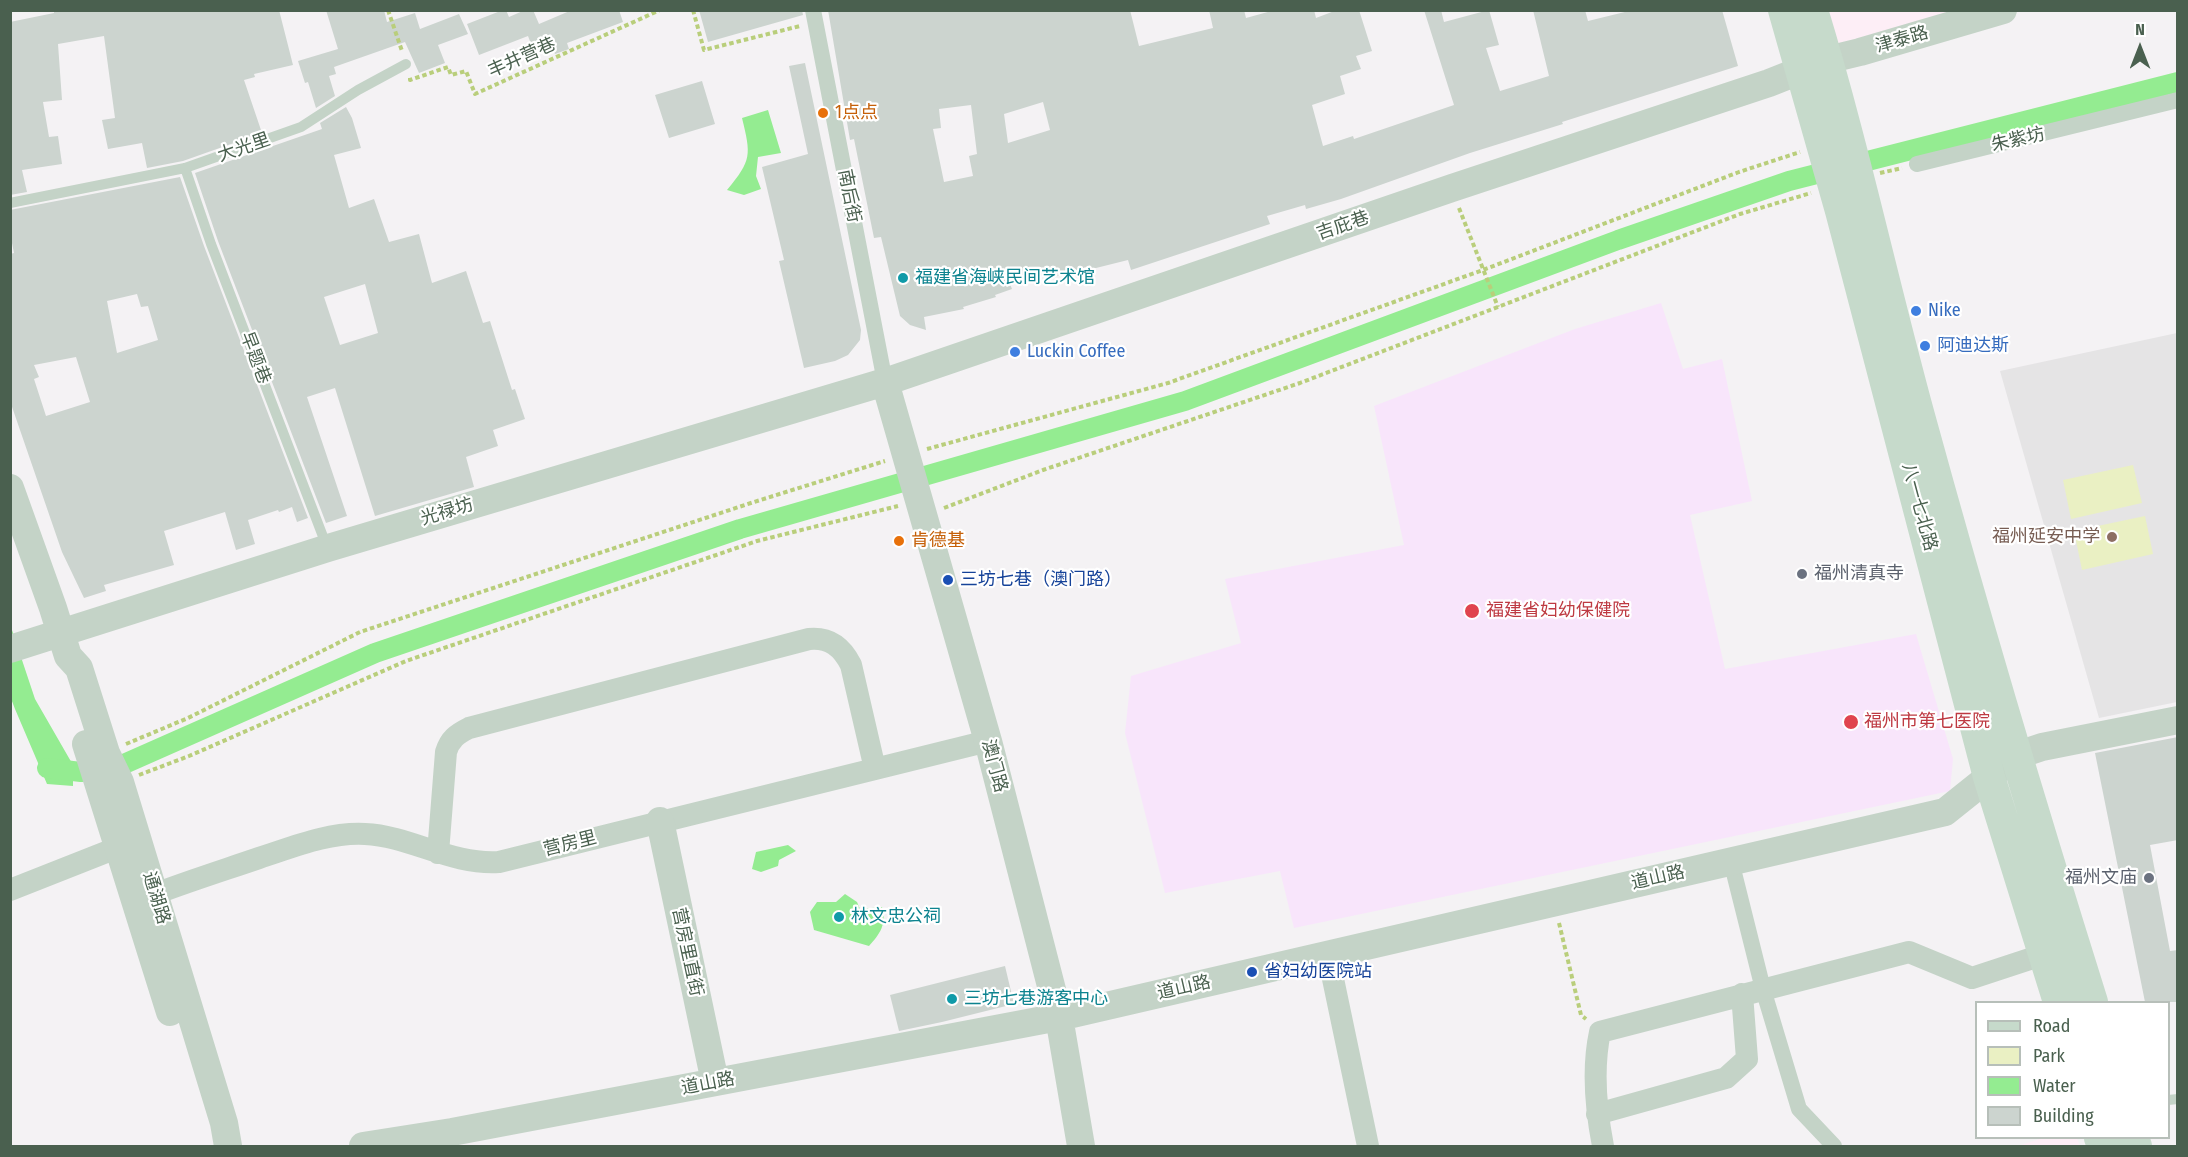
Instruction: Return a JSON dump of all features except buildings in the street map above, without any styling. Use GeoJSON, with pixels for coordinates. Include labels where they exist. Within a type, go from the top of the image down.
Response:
{"type":"FeatureCollection","features":[{"type":"Feature","properties":{"kind":"main road","name":"八一七北路"},"geometry":{"type":"LineString","coordinates":[[1784,10],[1814,65]]}},
{"type":"Feature","properties":{"kind":"main road","name":"八一七北路"},"geometry":{"type":"LineString","coordinates":[[1812,10],[1814,65],[1826,123],[1849,194],[1989,777],[2060,1001]]}},
{"type":"Feature","properties":{"kind":"main road"},"geometry":{"type":"LineString","coordinates":[[1849,194],[1919,416],[2015,756],[2092,1001]]}},
{"type":"Feature","properties":{"kind":"street","name":"津泰路"},"geometry":{"type":"LineString","coordinates":[[1814,65],[2003,10]]}},
{"type":"Feature","properties":{"kind":"street","name":"南后街"},"geometry":{"type":"LineString","coordinates":[[814,16],[885,382]]}},
{"type":"Feature","properties":{"kind":"street","name":"吉庇巷"},"geometry":{"type":"LineString","coordinates":[[885,382],[1814,65]]}},
{"type":"Feature","properties":{"kind":"street","name":"朱紫坊"},"geometry":{"type":"LineString","coordinates":[[1917,164],[2178,100]]}},
{"type":"Feature","properties":{"kind":"street"},"geometry":{"type":"LineString","coordinates":[[885,382],[906,455]]}},
{"type":"Feature","properties":{"kind":"street","name":"光禄坊"},"geometry":{"type":"LineString","coordinates":[[15,648],[64,644],[327,548],[885,382]]}},
{"type":"Feature","properties":{"kind":"street","name":"澳门路"},"geometry":{"type":"LineString","coordinates":[[906,455],[988,741],[1059,1017],[1081,1146]]}},
{"type":"Feature","properties":{"kind":"street","name":"通湖路"},"geometry":{"type":"LineString","coordinates":[[10,488],[64,644],[79,668],[98,756],[155,894],[224,1123],[228,1146]]}},
{"type":"Feature","properties":{"kind":"street"},"geometry":{"type":"LineString","coordinates":[[438,853],[446,752],[450,741],[458,733],[469,728],[809,639],[820,638],[831,641],[847,656],[875,770]]}},
{"type":"Feature","properties":{"kind":"street"},"geometry":{"type":"LineString","coordinates":[[2015,756],[2042,747],[2178,720]]}},
{"type":"Feature","properties":{"kind":"street","name":"营房里"},"geometry":{"type":"LineString","coordinates":[[155,894],[282,850],[337,835],[380,836],[470,861],[499,862],[988,741]]}},
{"type":"Feature","properties":{"kind":"street","name":"道山路"},"geometry":{"type":"LineString","coordinates":[[363,1146],[442,1139],[715,1082],[1059,1017],[1944,812],[2015,756]]}},
{"type":"Feature","properties":{"kind":"street","name":"通湖路"},"geometry":{"type":"LineString","coordinates":[[110,785],[119,847],[205,1125],[218,1146]]}},
{"type":"Feature","properties":{"kind":"street","name":"营房里直街"},"geometry":{"type":"LineString","coordinates":[[660,821],[715,1082]]}},
{"type":"Feature","properties":{"kind":"street"},"geometry":{"type":"LineString","coordinates":[[10,890],[119,847]]}},
{"type":"Feature","properties":{"kind":"street"},"geometry":{"type":"LineString","coordinates":[[1731,861],[1752,992],[1799,1109],[1834,1146]]}},
{"type":"Feature","properties":{"kind":"street"},"geometry":{"type":"LineString","coordinates":[[1603,1146],[1597,1114],[1596,1048],[1600,1032],[1909,952],[1972,978],[2045,954]]}},
{"type":"Feature","properties":{"kind":"street"},"geometry":{"type":"LineString","coordinates":[[1328,955],[1368,1146]]}},
{"type":"Feature","properties":{"kind":"street"},"geometry":{"type":"LineString","coordinates":[[1597,1114],[1726,1078],[1747,1059],[1752,992]]}},
{"type":"Feature","properties":{"kind":"lane","name":"大光里"},"geometry":{"type":"LineString","coordinates":[[10,203],[185,168],[301,128],[358,90],[406,64]]}},
{"type":"Feature","properties":{"kind":"lane","name":"早题巷"},"geometry":{"type":"LineString","coordinates":[[185,168],[211,244],[327,548]]}},
{"type":"Feature","properties":{"kind":"path"},"geometry":{"type":"LineString","coordinates":[[388,10],[406,64]]}},
{"type":"Feature","properties":{"kind":"path","name":"丰井营巷"},"geometry":{"type":"LineString","coordinates":[[411,80],[448,67],[451,75],[465,71],[475,94],[660,10]]}},
{"type":"Feature","properties":{"kind":"path"},"geometry":{"type":"LineString","coordinates":[[693,10],[704,50],[814,16]]}},
{"type":"Feature","properties":{"kind":"path"},"geometry":{"type":"LineString","coordinates":[[98,756],[188,718],[360,632],[754,502],[906,455],[1168,383],[1483,270],[1739,172],[1826,123]]}},
{"type":"Feature","properties":{"kind":"path"},"geometry":{"type":"LineString","coordinates":[[110,785],[189,756],[406,661],[746,545],[898,506],[923,515],[1043,470],[1300,383],[1740,214],[1849,194],[1917,164]]}},
{"type":"Feature","properties":{"kind":"path"},"geometry":{"type":"LineString","coordinates":[[1452,188],[1498,307]]}},
{"type":"Feature","properties":{"kind":"path"},"geometry":{"type":"LineString","coordinates":[[1554,902],[1581,1016],[1600,1032]]}},
{"type":"Feature","properties":{"kind":"shaded area"},"geometry":{"type":"Polygon","coordinates":[[[1825,10],[1962,11],[1835,44],[1825,10]]]}},
{"type":"Feature","properties":{"kind":"shaded area","name":"福建省妇幼保健院"},"geometry":{"type":"Polygon","coordinates":[[[1661,303],[1683,369],[1722,359],[1752,501],[1690,515],[1725,669],[1916,634],[1953,759],[1950,791],[1294,928],[1280,871],[1165,893],[1125,733],[1131,676],[1241,643],[1225,579],[1404,545],[1374,406],[1575,329],[1661,303]]]}},
{"type":"Feature","properties":{"kind":"shaded area","name":"福州延安中学"},"geometry":{"type":"Polygon","coordinates":[[[2177,333],[2177,702],[2099,718],[2000,371],[2177,333]]]}},
{"type":"Feature","properties":{"kind":"shaded area"},"geometry":{"type":"Polygon","coordinates":[[[2039,1139],[2077,1139],[2080,1146],[2018,1146],[2039,1139]]]}},
{"type":"Feature","properties":{"kind":"green space"},"geometry":{"type":"Polygon","coordinates":[[[2133,465],[2142,503],[2071,519],[2063,480],[2133,465]]]}},
{"type":"Feature","properties":{"kind":"green space"},"geometry":{"type":"Polygon","coordinates":[[[2145,516],[2153,554],[2082,570],[2074,531],[2145,516]]]}},
{"type":"Feature","properties":{"kind":"water"},"geometry":{"type":"Polygon","coordinates":[[[768,110],[781,153],[758,157],[756,176],[761,189],[744,195],[727,190],[741,171],[747,157],[747,141],[742,118],[768,110]]]}},
{"type":"Feature","properties":{"kind":"water"},"geometry":{"type":"Polygon","coordinates":[[[10,624],[35,699],[73,765],[73,786],[47,784],[15,709],[10,696],[10,624]]]}},
{"type":"Feature","properties":{"kind":"water"},"geometry":{"type":"Polygon","coordinates":[[[788,845],[796,851],[779,860],[778,866],[761,872],[752,869],[756,852],[788,845]]]}},
{"type":"Feature","properties":{"kind":"water"},"geometry":{"type":"Polygon","coordinates":[[[845,894],[857,902],[860,909],[882,907],[884,919],[882,928],[869,946],[814,930],[810,912],[817,902],[836,902],[845,894]]]}},
{"type":"Feature","properties":{"kind":"waterway"},"geometry":{"type":"LineString","coordinates":[[47,768],[81,772],[115,768],[375,653],[740,529],[1185,401],[1618,240],[1789,181],[2178,82]]}},
{"type":"Feature","properties":{"kind":"place","name":"1点点"},"geometry":{"type":"Point","coordinates":[823,113]}},
{"type":"Feature","properties":{"kind":"place","name":"福建省海峡民间艺术馆"},"geometry":{"type":"Point","coordinates":[903,278]}},
{"type":"Feature","properties":{"kind":"place","name":"Nike"},"geometry":{"type":"Point","coordinates":[1916,311]}},
{"type":"Feature","properties":{"kind":"place","name":"阿迪达斯"},"geometry":{"type":"Point","coordinates":[1925,346]}},
{"type":"Feature","properties":{"kind":"place","name":"Luckin Coffee"},"geometry":{"type":"Point","coordinates":[1015,352]}},
{"type":"Feature","properties":{"kind":"place","name":"福州延安中学"},"geometry":{"type":"Point","coordinates":[2112,537]}},
{"type":"Feature","properties":{"kind":"place","name":"肯德基"},"geometry":{"type":"Point","coordinates":[899,541]}},
{"type":"Feature","properties":{"kind":"place","name":"福州清真寺"},"geometry":{"type":"Point","coordinates":[1802,574]}},
{"type":"Feature","properties":{"kind":"place","name":"三坊七巷（澳门路）"},"geometry":{"type":"Point","coordinates":[948,580]}},
{"type":"Feature","properties":{"kind":"place","name":"福建省妇幼保健院"},"geometry":{"type":"Point","coordinates":[1472,611]}},
{"type":"Feature","properties":{"kind":"place","name":"福州市第七医院"},"geometry":{"type":"Point","coordinates":[1851,722]}},
{"type":"Feature","properties":{"kind":"place","name":"福州文庙"},"geometry":{"type":"Point","coordinates":[2149,878]}},
{"type":"Feature","properties":{"kind":"place","name":"林文忠公祠"},"geometry":{"type":"Point","coordinates":[839,917]}},
{"type":"Feature","properties":{"kind":"place","name":"省妇幼医院站"},"geometry":{"type":"Point","coordinates":[1252,972]}},
{"type":"Feature","properties":{"kind":"place","name":"三坊七巷游客中心"},"geometry":{"type":"Point","coordinates":[952,999]}}]}
